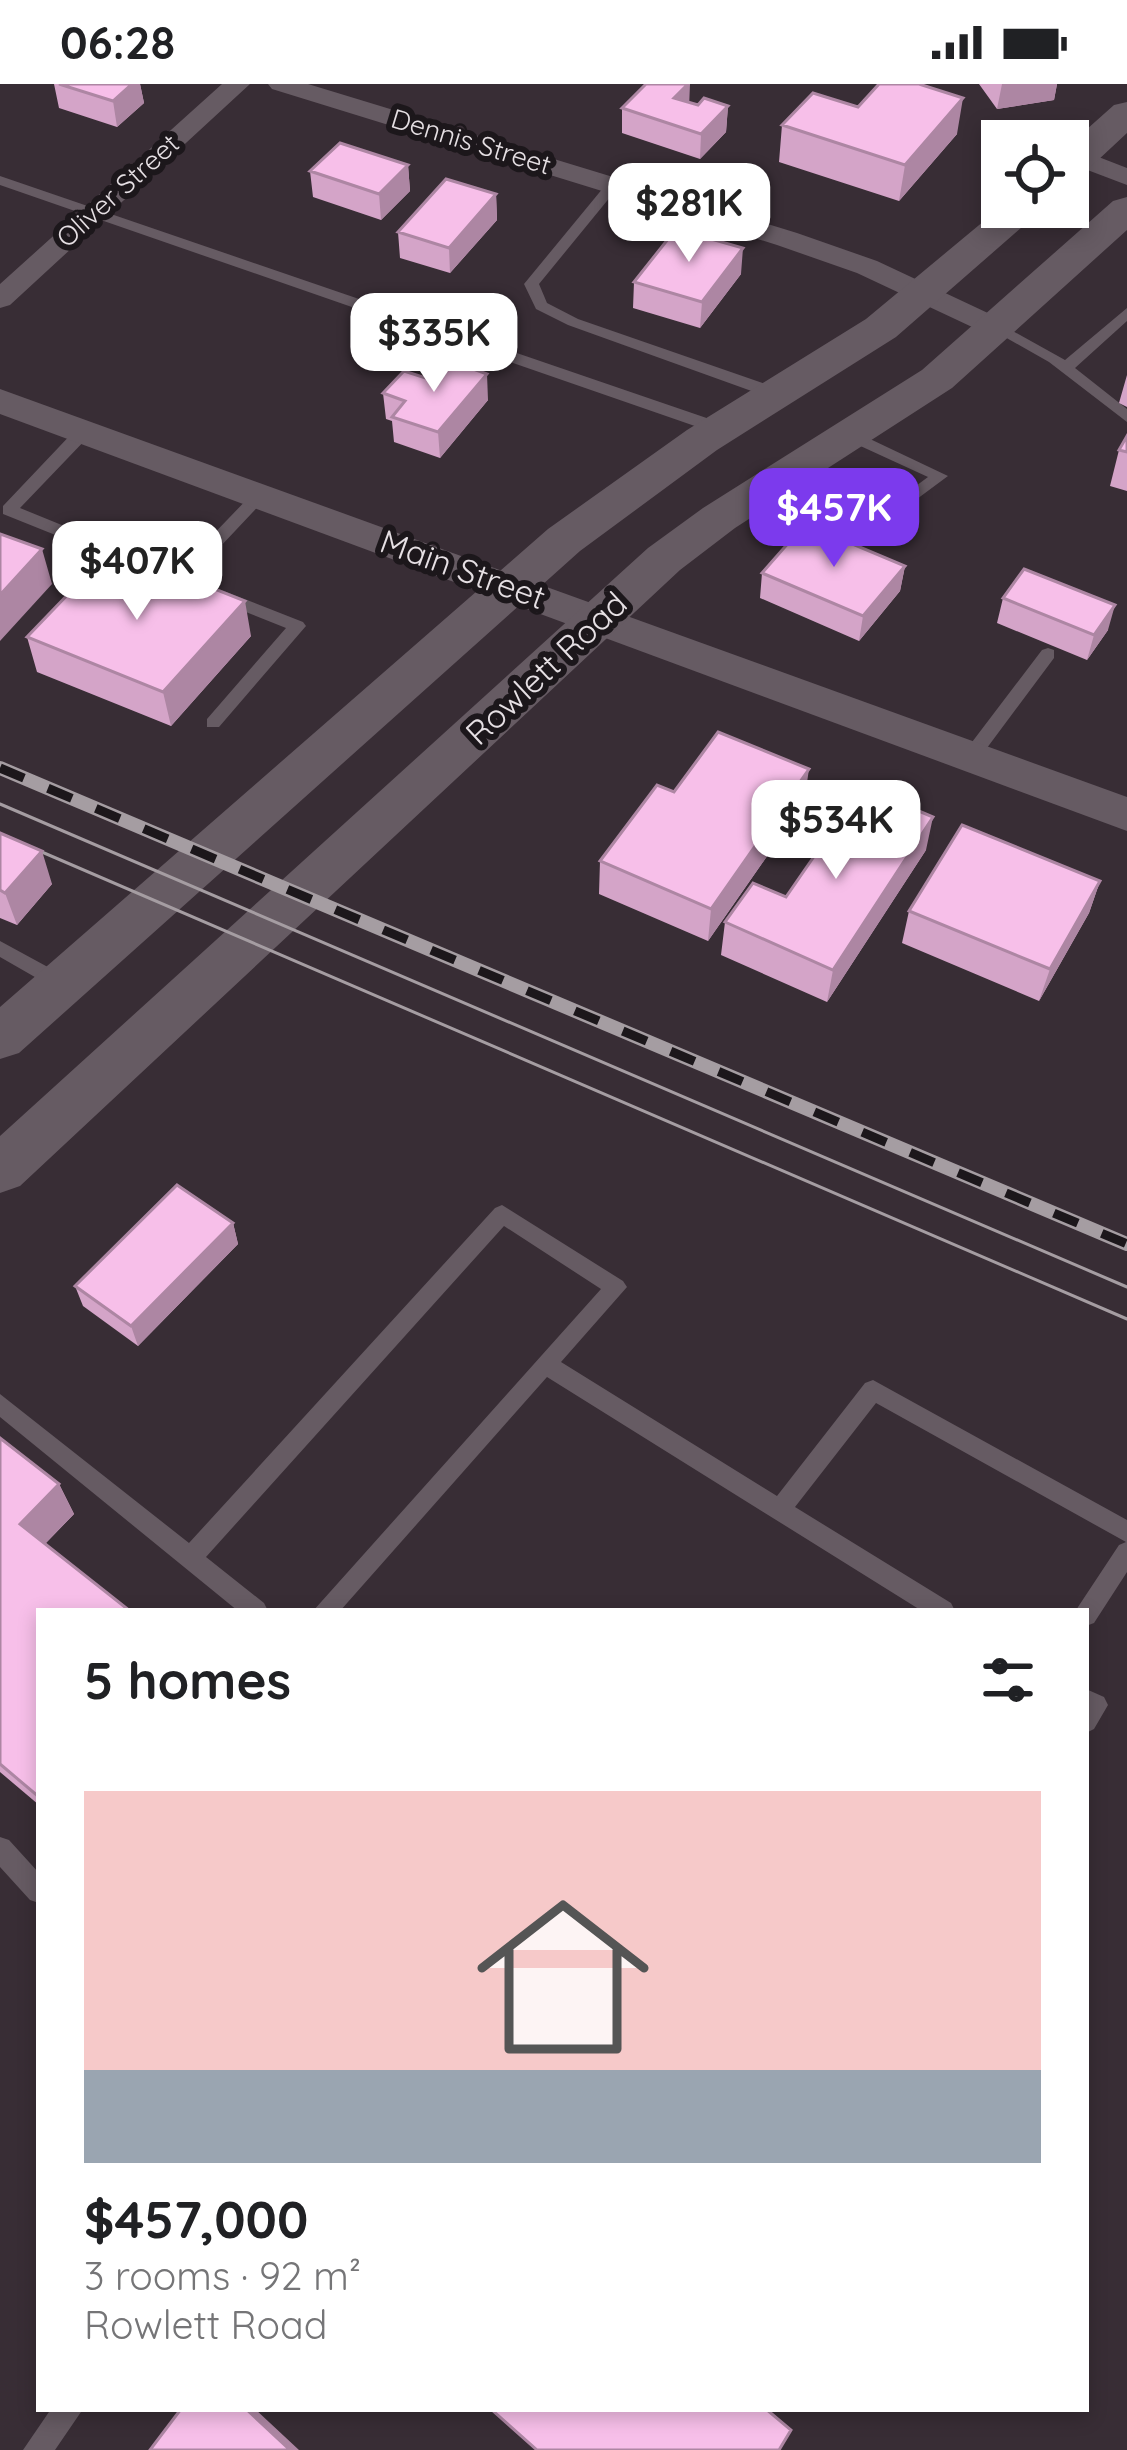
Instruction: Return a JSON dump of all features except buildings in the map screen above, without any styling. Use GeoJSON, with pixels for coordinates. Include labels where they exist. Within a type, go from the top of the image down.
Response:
{"type":"FeatureCollection","features":[{"type":"Feature","properties":{"kind":"main road"},"geometry":{"type":"LineString","coordinates":[[1089,147],[1127,113]]}},
{"type":"Feature","properties":{"kind":"main road","name":"Rowlett Road"},"geometry":{"type":"LineString","coordinates":[[0,1170],[664,559],[760,491],[937,379],[1127,209]]}},
{"type":"Feature","properties":{"kind":"main road"},"geometry":{"type":"LineString","coordinates":[[0,1038],[383,704],[509,586],[604,510],[881,328],[1000,228]]}},
{"type":"Feature","properties":{"kind":"street","name":"Oliver Street"},"geometry":{"type":"LineString","coordinates":[[0,299],[237,84]]}},
{"type":"Feature","properties":{"kind":"street","name":"Dennis Street"},"geometry":{"type":"LineString","coordinates":[[281,84],[867,267],[997,328]]}},
{"type":"Feature","properties":{"kind":"street"},"geometry":{"type":"LineString","coordinates":[[1089,166],[1127,177]]}},
{"type":"Feature","properties":{"kind":"street","name":"Main Street"},"geometry":{"type":"LineString","coordinates":[[0,401],[1127,815]]}},
{"type":"Feature","properties":{"kind":"lane"},"geometry":{"type":"LineString","coordinates":[[0,180],[721,429]]}},
{"type":"Feature","properties":{"kind":"lane"},"geometry":{"type":"LineString","coordinates":[[613,185],[531,284],[541,306],[573,322],[777,394]]}},
{"type":"Feature","properties":{"kind":"lane"},"geometry":{"type":"LineString","coordinates":[[1065,368],[1127,313]]}},
{"type":"Feature","properties":{"kind":"lane"},"geometry":{"type":"LineString","coordinates":[[997,328],[1065,368],[1127,417]]}},
{"type":"Feature","properties":{"kind":"lane"},"geometry":{"type":"LineString","coordinates":[[83,432],[8,510],[297,626],[213,723]]}},
{"type":"Feature","properties":{"kind":"lane"},"geometry":{"type":"LineString","coordinates":[[760,491],[860,536],[940,476],[849,434]]}},
{"type":"Feature","properties":{"kind":"lane"},"geometry":{"type":"LineString","coordinates":[[180,579],[260,496]]}},
{"type":"Feature","properties":{"kind":"lane"},"geometry":{"type":"LineString","coordinates":[[972,755],[1048,654]]}},
{"type":"Feature","properties":{"kind":"lane"},"geometry":{"type":"LineString","coordinates":[[0,948],[62,983]]}},
{"type":"Feature","properties":{"kind":"lane"},"geometry":{"type":"LineString","coordinates":[[190,1558],[502,1214],[616,1287],[328,1608]]}},
{"type":"Feature","properties":{"kind":"lane"},"geometry":{"type":"LineString","coordinates":[[545,1364],[938,1608]]}},
{"type":"Feature","properties":{"kind":"lane"},"geometry":{"type":"LineString","coordinates":[[778,1510],[873,1390],[1127,1532]]}},
{"type":"Feature","properties":{"kind":"lane"},"geometry":{"type":"LineString","coordinates":[[0,1404],[252,1608]]}},
{"type":"Feature","properties":{"kind":"lane"},"geometry":{"type":"LineString","coordinates":[[1089,1610],[1127,1552]]}},
{"type":"Feature","properties":{"kind":"lane"},"geometry":{"type":"LineString","coordinates":[[0,1849],[36,1888]]}},
{"type":"Feature","properties":{"kind":"lane"},"geometry":{"type":"LineString","coordinates":[[37,2450],[67,2412]]}},
{"type":"Feature","properties":{"kind":"tram line"},"geometry":{"type":"LineString","coordinates":[[0,804],[1127,1287]]}},
{"type":"Feature","properties":{"kind":"tram line"},"geometry":{"type":"LineString","coordinates":[[0,834],[1127,1319]]}},
{"type":"Feature","properties":{"kind":"railway"},"geometry":{"type":"LineString","coordinates":[[0,768],[1127,1244]]}}]}
